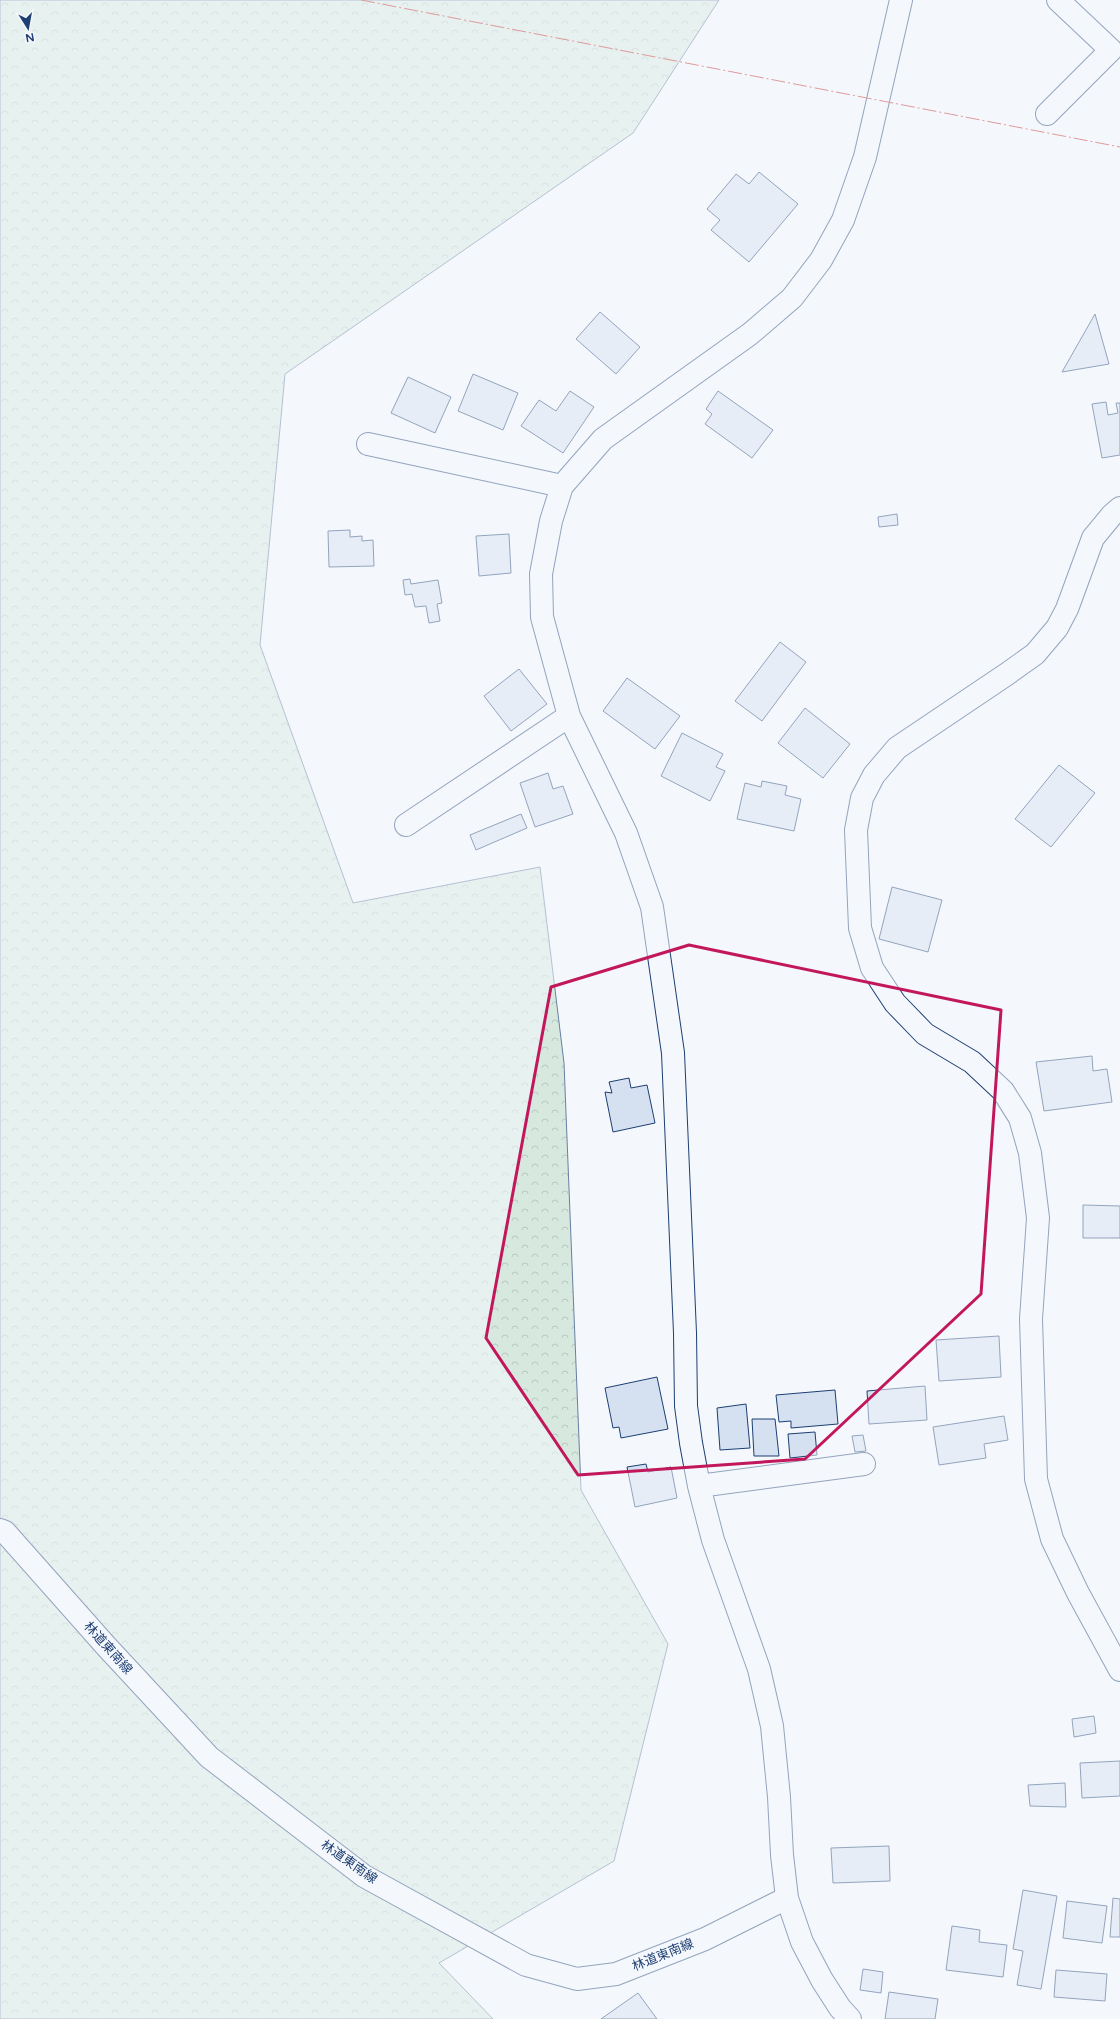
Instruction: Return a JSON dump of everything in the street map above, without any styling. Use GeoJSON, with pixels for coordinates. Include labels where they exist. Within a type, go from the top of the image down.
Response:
{"type":"FeatureCollection","features":[{"type":"Feature","properties":{"kind":"street"},"geometry":{"type":"LineString","coordinates":[[850,2019],[840,2008],[822,1980],[802,1942],[787,1898],[782,1855],[779,1797],[770,1719],[759,1669],[713,1540],[699,1486],[686,1406],[685,1333],[674,1053],[652,907],[626,833],[569,716],[542,617],[541,574],[551,521],[562,486],[603,439],[750,334],[792,298],[821,260],[843,220],[864,157],[901,0]]}},
{"type":"Feature","properties":{"kind":"street"},"geometry":{"type":"LineString","coordinates":[[1047,114],[1111,50],[1058,0]]}},
{"type":"Feature","properties":{"kind":"street"},"geometry":{"type":"LineString","coordinates":[[368,444],[562,486]]}},
{"type":"Feature","properties":{"kind":"street"},"geometry":{"type":"LineString","coordinates":[[1120,508],[1112,515],[1093,538],[1067,609],[1057,628],[1035,654],[897,748],[874,775],[862,798],[856,830],[860,928],[872,968],[895,1003],[925,1034],[972,1062],[1003,1091],[1020,1118],[1030,1153],[1038,1218],[1031,1320],[1036,1480],[1052,1539],[1078,1593],[1120,1670]]}},
{"type":"Feature","properties":{"kind":"street"},"geometry":{"type":"LineString","coordinates":[[406,825],[569,716]]}},
{"type":"Feature","properties":{"kind":"street"},"geometry":{"type":"LineString","coordinates":[[699,1486],[864,1464]]}},
{"type":"Feature","properties":{"kind":"street","name":"林道東南線"},"geometry":{"type":"LineString","coordinates":[[0,1530],[5,1532],[106,1646],[209,1757],[364,1876],[526,1965],[577,1979],[616,1974],[704,1939],[787,1898]]}},
{"type":"Feature","properties":{"kind":"highlighted area"},"geometry":{"type":"Polygon","coordinates":[[[689,945],[1001,1010],[981,1294],[805,1459],[578,1475],[486,1338],[551,987],[689,945]]]}},
{"type":"Feature","properties":{"kind":"green space"},"geometry":{"type":"Polygon","coordinates":[[[0,0],[719,0],[633,133],[285,374],[260,645],[353,903],[540,867],[564,1063],[581,1490],[668,1644],[614,1861],[439,1963],[493,2019],[0,2019],[0,0]]]}},
{"type":"Feature","properties":{"kind":"building"},"geometry":{"type":"Polygon","coordinates":[[[759,172],[798,204],[749,262],[711,230],[720,220],[707,209],[736,174],[749,184],[759,172]]]}},
{"type":"Feature","properties":{"kind":"building"},"geometry":{"type":"Polygon","coordinates":[[[600,312],[640,347],[616,374],[576,339],[600,312]]]}},
{"type":"Feature","properties":{"kind":"building"},"geometry":{"type":"Polygon","coordinates":[[[1095,314],[1109,364],[1062,372],[1095,314]]]}},
{"type":"Feature","properties":{"kind":"building"},"geometry":{"type":"Polygon","coordinates":[[[473,374],[518,393],[503,430],[458,411],[473,374]]]}},
{"type":"Feature","properties":{"kind":"building"},"geometry":{"type":"Polygon","coordinates":[[[408,377],[451,397],[435,433],[391,413],[408,377]]]}},
{"type":"Feature","properties":{"kind":"building"},"geometry":{"type":"Polygon","coordinates":[[[570,391],[594,407],[563,453],[521,426],[539,400],[556,411],[570,391]]]}},
{"type":"Feature","properties":{"kind":"building"},"geometry":{"type":"Polygon","coordinates":[[[718,391],[773,430],[752,458],[705,424],[712,414],[706,409],[718,391]]]}},
{"type":"Feature","properties":{"kind":"building"},"geometry":{"type":"Polygon","coordinates":[[[1106,402],[1108,415],[1118,413],[1116,403],[1120,403],[1120,455],[1102,458],[1092,404],[1106,402]]]}},
{"type":"Feature","properties":{"kind":"building"},"geometry":{"type":"Polygon","coordinates":[[[897,514],[898,525],[879,527],[878,517],[897,514]]]}},
{"type":"Feature","properties":{"kind":"building"},"geometry":{"type":"Polygon","coordinates":[[[350,530],[350,537],[362,536],[362,541],[373,540],[374,566],[329,567],[328,531],[350,530]]]}},
{"type":"Feature","properties":{"kind":"building"},"geometry":{"type":"Polygon","coordinates":[[[509,534],[511,573],[479,576],[476,536],[509,534]]]}},
{"type":"Feature","properties":{"kind":"building"},"geometry":{"type":"Polygon","coordinates":[[[410,579],[411,584],[438,580],[442,603],[437,604],[440,621],[429,623],[426,606],[415,607],[412,594],[405,595],[403,580],[410,579]]]}},
{"type":"Feature","properties":{"kind":"building"},"geometry":{"type":"Polygon","coordinates":[[[780,642],[806,662],[762,721],[735,701],[780,642]]]}},
{"type":"Feature","properties":{"kind":"building"},"geometry":{"type":"Polygon","coordinates":[[[519,669],[547,704],[511,731],[484,696],[519,669]]]}},
{"type":"Feature","properties":{"kind":"building"},"geometry":{"type":"Polygon","coordinates":[[[627,678],[680,716],[655,749],[603,711],[627,678]]]}},
{"type":"Feature","properties":{"kind":"building"},"geometry":{"type":"Polygon","coordinates":[[[805,708],[850,744],[823,778],[778,743],[805,708]]]}},
{"type":"Feature","properties":{"kind":"building"},"geometry":{"type":"Polygon","coordinates":[[[682,733],[723,754],[716,767],[725,771],[710,801],[661,776],[682,733]]]}},
{"type":"Feature","properties":{"kind":"building"},"geometry":{"type":"Polygon","coordinates":[[[1059,765],[1095,793],[1051,847],[1015,819],[1059,765]]]}},
{"type":"Feature","properties":{"kind":"building"},"geometry":{"type":"Polygon","coordinates":[[[548,773],[553,789],[563,786],[573,814],[535,827],[520,783],[548,773]]]}},
{"type":"Feature","properties":{"kind":"building"},"geometry":{"type":"Polygon","coordinates":[[[762,781],[787,786],[785,795],[801,799],[794,831],[737,819],[745,783],[761,787],[762,781]]]}},
{"type":"Feature","properties":{"kind":"building"},"geometry":{"type":"Polygon","coordinates":[[[521,814],[527,828],[476,850],[470,835],[521,814]]]}},
{"type":"Feature","properties":{"kind":"building"},"geometry":{"type":"Polygon","coordinates":[[[892,887],[942,900],[928,952],[879,939],[892,887]]]}},
{"type":"Feature","properties":{"kind":"building"},"geometry":{"type":"Polygon","coordinates":[[[1092,1056],[1093,1071],[1107,1069],[1112,1102],[1044,1111],[1036,1062],[1092,1056]]]}},
{"type":"Feature","properties":{"kind":"building"},"geometry":{"type":"Polygon","coordinates":[[[629,1078],[631,1088],[647,1085],[655,1123],[613,1132],[605,1092],[612,1093],[609,1082],[629,1078]]]}},
{"type":"Feature","properties":{"kind":"building"},"geometry":{"type":"Polygon","coordinates":[[[1083,1205],[1120,1206],[1120,1238],[1083,1238],[1083,1205]]]}},
{"type":"Feature","properties":{"kind":"building"},"geometry":{"type":"Polygon","coordinates":[[[999,1336],[1001,1377],[939,1381],[936,1340],[999,1336]]]}},
{"type":"Feature","properties":{"kind":"building"},"geometry":{"type":"Polygon","coordinates":[[[657,1377],[668,1429],[621,1438],[619,1427],[613,1428],[605,1388],[657,1377]]]}},
{"type":"Feature","properties":{"kind":"building"},"geometry":{"type":"Polygon","coordinates":[[[925,1386],[927,1420],[869,1424],[867,1391],[925,1386]]]}},
{"type":"Feature","properties":{"kind":"building"},"geometry":{"type":"Polygon","coordinates":[[[835,1390],[838,1424],[791,1428],[791,1421],[779,1422],[776,1395],[835,1390]]]}},
{"type":"Feature","properties":{"kind":"building"},"geometry":{"type":"Polygon","coordinates":[[[746,1404],[750,1448],[720,1450],[717,1408],[746,1404]]]}},
{"type":"Feature","properties":{"kind":"building"},"geometry":{"type":"Polygon","coordinates":[[[1004,1416],[1008,1440],[984,1444],[986,1458],[939,1465],[933,1427],[1004,1416]]]}},
{"type":"Feature","properties":{"kind":"building"},"geometry":{"type":"Polygon","coordinates":[[[752,1419],[775,1419],[779,1456],[754,1456],[752,1419]]]}},
{"type":"Feature","properties":{"kind":"building"},"geometry":{"type":"Polygon","coordinates":[[[815,1432],[817,1455],[790,1458],[788,1434],[815,1432]]]}},
{"type":"Feature","properties":{"kind":"building"},"geometry":{"type":"Polygon","coordinates":[[[863,1435],[866,1451],[855,1452],[852,1436],[863,1435]]]}},
{"type":"Feature","properties":{"kind":"building"},"geometry":{"type":"Polygon","coordinates":[[[646,1464],[648,1472],[671,1467],[677,1498],[635,1507],[627,1467],[646,1464]]]}},
{"type":"Feature","properties":{"kind":"building"},"geometry":{"type":"Polygon","coordinates":[[[1094,1716],[1096,1733],[1074,1737],[1072,1719],[1094,1716]]]}},
{"type":"Feature","properties":{"kind":"building"},"geometry":{"type":"Polygon","coordinates":[[[1120,1761],[1120,1796],[1082,1798],[1080,1763],[1120,1761]]]}},
{"type":"Feature","properties":{"kind":"building"},"geometry":{"type":"Polygon","coordinates":[[[1065,1783],[1066,1807],[1030,1806],[1028,1785],[1065,1783]]]}},
{"type":"Feature","properties":{"kind":"building"},"geometry":{"type":"Polygon","coordinates":[[[889,1846],[890,1881],[833,1883],[831,1848],[889,1846]]]}},
{"type":"Feature","properties":{"kind":"building"},"geometry":{"type":"Polygon","coordinates":[[[1023,1890],[1057,1896],[1041,1989],[1017,1985],[1023,1951],[1013,1949],[1023,1890]]]}},
{"type":"Feature","properties":{"kind":"building"},"geometry":{"type":"Polygon","coordinates":[[[1113,1898],[1120,1899],[1120,1937],[1110,1937],[1113,1898]]]}},
{"type":"Feature","properties":{"kind":"building"},"geometry":{"type":"Polygon","coordinates":[[[1067,1901],[1107,1906],[1102,1943],[1063,1938],[1067,1901]]]}},
{"type":"Feature","properties":{"kind":"building"},"geometry":{"type":"Polygon","coordinates":[[[952,1926],[980,1930],[979,1942],[1007,1945],[1003,1977],[946,1970],[952,1926]]]}},
{"type":"Feature","properties":{"kind":"building"},"geometry":{"type":"Polygon","coordinates":[[[863,1969],[883,1972],[881,1993],[860,1990],[863,1969]]]}},
{"type":"Feature","properties":{"kind":"building"},"geometry":{"type":"Polygon","coordinates":[[[1056,1970],[1107,1974],[1105,2001],[1054,1997],[1056,1970]]]}},
{"type":"Feature","properties":{"kind":"building"},"geometry":{"type":"Polygon","coordinates":[[[889,1992],[938,1999],[935,2019],[885,2019],[889,1992]]]}},
{"type":"Feature","properties":{"kind":"building"},"geometry":{"type":"Polygon","coordinates":[[[638,1993],[657,2019],[601,2019],[638,1993]]]}},
{"type":"Feature","properties":{"kind":"power"},"geometry":{"type":"LineString","coordinates":[[361,0],[1120,147]]}}]}
